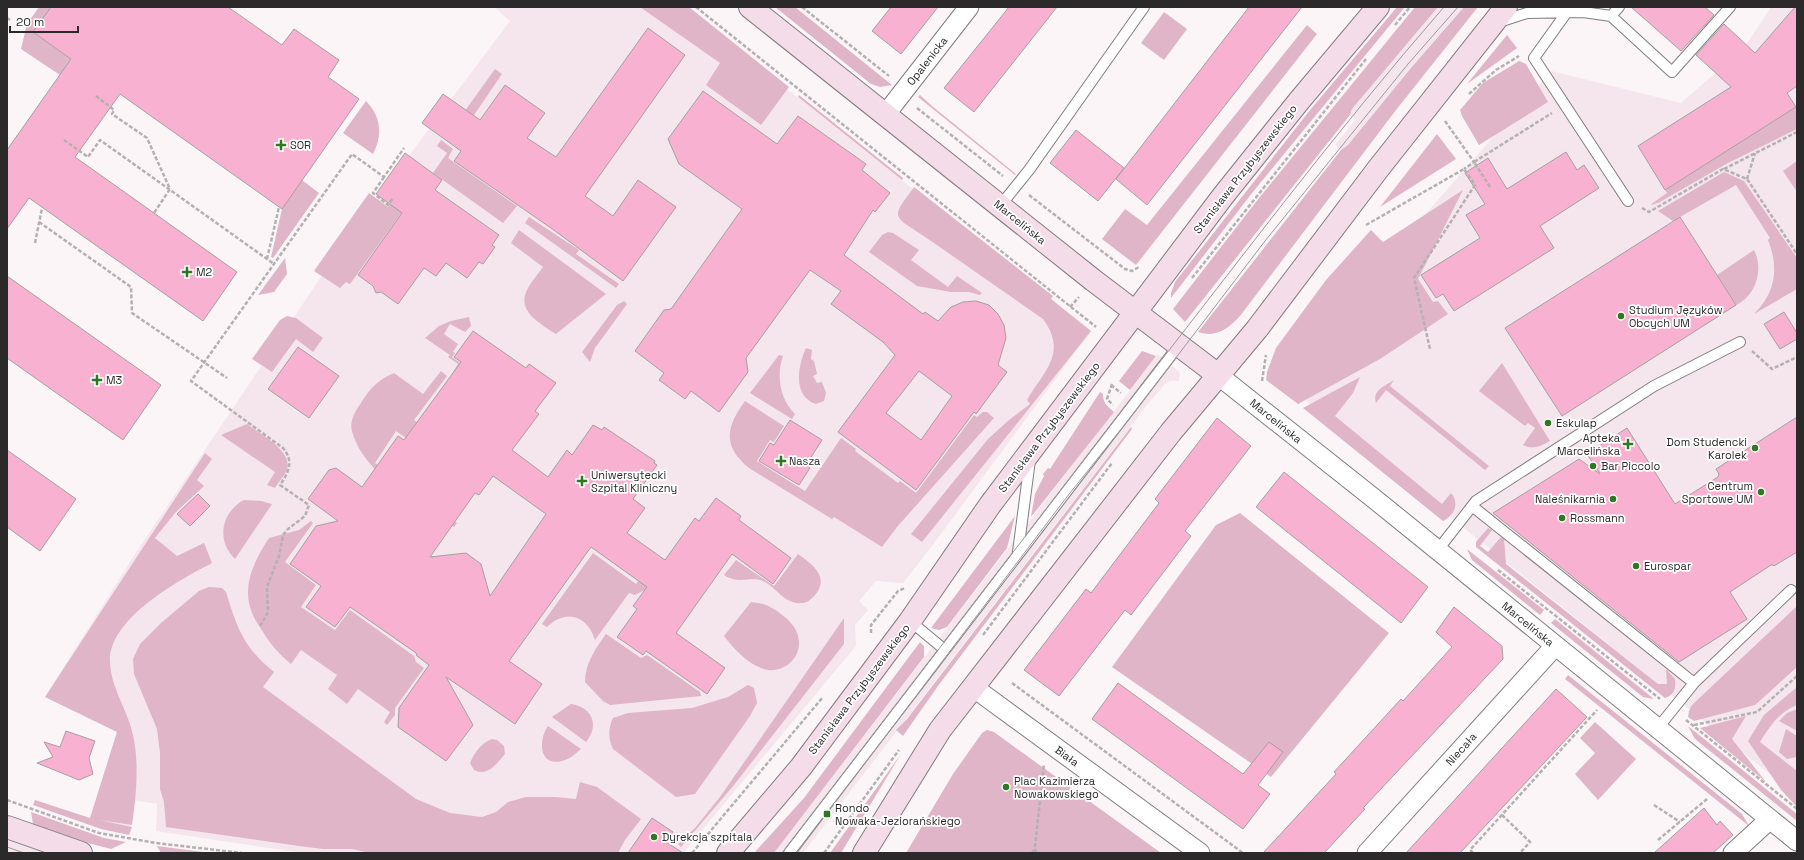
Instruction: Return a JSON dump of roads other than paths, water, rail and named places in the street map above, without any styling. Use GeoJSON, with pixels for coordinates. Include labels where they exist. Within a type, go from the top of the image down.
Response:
{"type":"FeatureCollection","features":[{"type":"Feature","properties":{"kind":"main road","name":"Marcelińska"},"geometry":{"type":"LineString","coordinates":[[750,7],[1134,313],[1218,375]]}},
{"type":"Feature","properties":{"kind":"main road","name":"Stanisława Przybyszewskiego"},"geometry":{"type":"LineString","coordinates":[[728,853],[802,767],[910,621],[990,505],[1134,313],[1280,124],[1378,7]]}},
{"type":"Feature","properties":{"kind":"main road"},"geometry":{"type":"LineString","coordinates":[[864,853],[940,730],[1171,432],[1257,329],[1378,169],[1506,7]]}},
{"type":"Feature","properties":{"kind":"main road"},"geometry":{"type":"LineString","coordinates":[[7,827],[81,853]]}},
{"type":"Feature","properties":{"kind":"street","name":"Opalenicka"},"geometry":{"type":"LineString","coordinates":[[885,115],[969,7]]}},
{"type":"Feature","properties":{"kind":"street","name":"Marcelińska"},"geometry":{"type":"LineString","coordinates":[[1218,375],[1797,841]]}},
{"type":"Feature","properties":{"kind":"street","name":"Niecała"},"geometry":{"type":"LineString","coordinates":[[1367,853],[1555,646]]}},
{"type":"Feature","properties":{"kind":"street","name":"Biała"},"geometry":{"type":"LineString","coordinates":[[974,686],[1200,853]]}},
{"type":"Feature","properties":{"kind":"street"},"geometry":{"type":"LineString","coordinates":[[1733,853],[1770,819]]}},
{"type":"Feature","properties":{"kind":"lane"},"geometry":{"type":"LineString","coordinates":[[1000,206],[1029,170],[1144,7]]}},
{"type":"Feature","properties":{"kind":"lane"},"geometry":{"type":"LineString","coordinates":[[1611,16],[1619,7]]}},
{"type":"Feature","properties":{"kind":"lane"},"geometry":{"type":"LineString","coordinates":[[1492,24],[1527,13],[1588,12],[1611,16],[1672,72],[1730,7]]}},
{"type":"Feature","properties":{"kind":"lane"},"geometry":{"type":"LineString","coordinates":[[1567,12],[1534,58],[1628,201]]}},
{"type":"Feature","properties":{"kind":"lane"},"geometry":{"type":"LineString","coordinates":[[1437,551],[1476,501],[1654,386],[1740,342]]}},
{"type":"Feature","properties":{"kind":"lane"},"geometry":{"type":"LineString","coordinates":[[789,853],[1179,345]]}},
{"type":"Feature","properties":{"kind":"lane"},"geometry":{"type":"LineString","coordinates":[[1018,553],[1032,449]]}},
{"type":"Feature","properties":{"kind":"lane"},"geometry":{"type":"LineString","coordinates":[[1472,506],[1694,683]]}},
{"type":"Feature","properties":{"kind":"lane"},"geometry":{"type":"LineString","coordinates":[[1657,729],[1694,683],[1791,590]]}},
{"type":"Feature","properties":{"kind":"lane"},"geometry":{"type":"LineString","coordinates":[[910,621],[945,650]]}},
{"type":"Feature","properties":{"kind":"tram line"},"geometry":{"type":"LineString","coordinates":[[782,853],[1285,201],[1363,103],[1444,7]]}},
{"type":"Feature","properties":{"kind":"tram line"},"geometry":{"type":"LineString","coordinates":[[797,853],[1066,498],[1130,418],[1265,241],[1408,64],[1458,7]]}},
{"type":"Feature","properties":{"kind":"tram line"},"geometry":{"type":"LineString","coordinates":[[7,847],[24,853]]}},
{"type":"Feature","properties":{"kind":"place","name":"SOR"},"geometry":{"type":"Point","coordinates":[281,145]}},
{"type":"Feature","properties":{"kind":"place","name":"M2"},"geometry":{"type":"Point","coordinates":[187,272]}},
{"type":"Feature","properties":{"kind":"place","name":"Studium Języków Obcych UM"},"geometry":{"type":"Point","coordinates":[1621,316]}},
{"type":"Feature","properties":{"kind":"place","name":"M3"},"geometry":{"type":"Point","coordinates":[97,380]}},
{"type":"Feature","properties":{"kind":"place","name":"Eskulap"},"geometry":{"type":"Point","coordinates":[1548,423]}},
{"type":"Feature","properties":{"kind":"place","name":"Apteka Marcelińska"},"geometry":{"type":"Point","coordinates":[1628,444]}},
{"type":"Feature","properties":{"kind":"place","name":"Dom Studencki Karolek"},"geometry":{"type":"Point","coordinates":[1755,448]}},
{"type":"Feature","properties":{"kind":"place","name":"Nasza"},"geometry":{"type":"Point","coordinates":[781,461]}},
{"type":"Feature","properties":{"kind":"place","name":"Bar Piccolo"},"geometry":{"type":"Point","coordinates":[1593,466]}},
{"type":"Feature","properties":{"kind":"place","name":"Uniwersytecki Szpital Kliniczny"},"geometry":{"type":"Point","coordinates":[582,481]}},
{"type":"Feature","properties":{"kind":"place","name":"Centrum Sportowe UM"},"geometry":{"type":"Point","coordinates":[1761,492]}},
{"type":"Feature","properties":{"kind":"place","name":"Naleśnikarnia"},"geometry":{"type":"Point","coordinates":[1613,499]}},
{"type":"Feature","properties":{"kind":"place","name":"Rossmann"},"geometry":{"type":"Point","coordinates":[1562,518]}},
{"type":"Feature","properties":{"kind":"place","name":"Eurospar"},"geometry":{"type":"Point","coordinates":[1636,566]}},
{"type":"Feature","properties":{"kind":"place","name":"Plac Kazimierza Nowakowskiego"},"geometry":{"type":"Point","coordinates":[1006,787]}},
{"type":"Feature","properties":{"kind":"place","name":"Rondo Nowaka-Jeziorańskiego"},"geometry":{"type":"Point","coordinates":[827,814]}},
{"type":"Feature","properties":{"kind":"place","name":"Dyrekcja szpitala"},"geometry":{"type":"Point","coordinates":[654,837]}}]}
